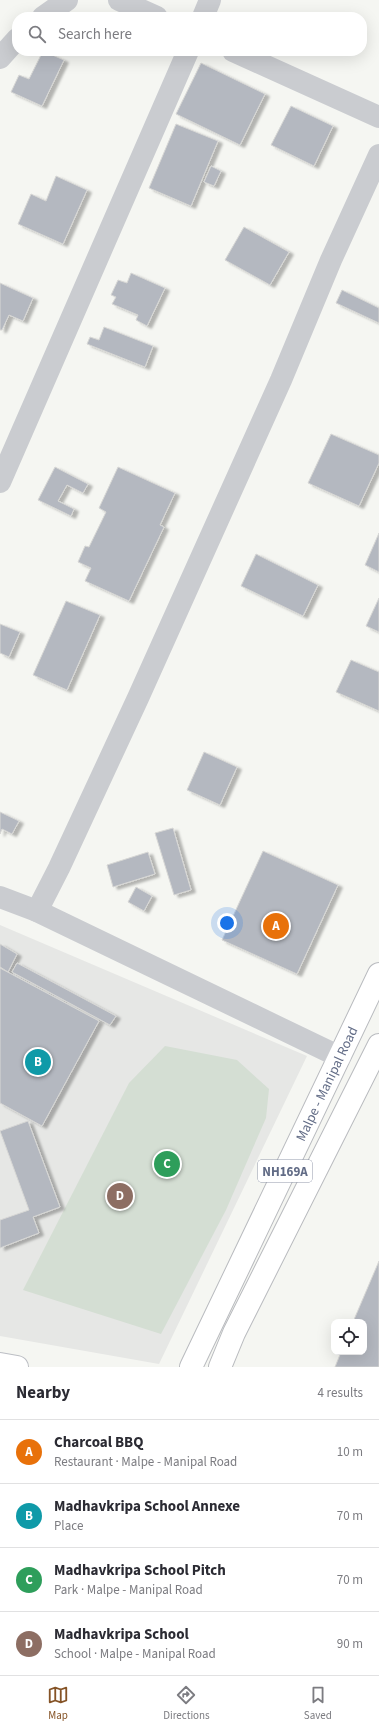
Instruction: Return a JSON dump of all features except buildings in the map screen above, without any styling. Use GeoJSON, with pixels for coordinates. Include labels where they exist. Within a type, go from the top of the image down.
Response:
{"type":"FeatureCollection","features":[{"type":"Feature","properties":{"kind":"main road","name":"Malpe - Manipal Road"},"geometry":{"type":"LineString","coordinates":[[190,1367],[379,974]]}},
{"type":"Feature","properties":{"kind":"main road","name":"Malpe - Manipal Road"},"geometry":{"type":"LineString","coordinates":[[220,1367],[234,1334],[379,1045]]}},
{"type":"Feature","properties":{"kind":"main road"},"geometry":{"type":"LineString","coordinates":[[0,1364],[17,1367]]}},
{"type":"Feature","properties":{"kind":"street"},"geometry":{"type":"LineString","coordinates":[[49,12],[67,0]]}},
{"type":"Feature","properties":{"kind":"street"},"geometry":{"type":"LineString","coordinates":[[119,0],[146,12]]}},
{"type":"Feature","properties":{"kind":"street"},"geometry":{"type":"LineString","coordinates":[[205,12],[210,0]]}},
{"type":"Feature","properties":{"kind":"street"},"geometry":{"type":"LineString","coordinates":[[0,58],[12,45]]}},
{"type":"Feature","properties":{"kind":"street"},"geometry":{"type":"LineString","coordinates":[[0,482],[186,56]]}},
{"type":"Feature","properties":{"kind":"street"},"geometry":{"type":"LineString","coordinates":[[243,56],[379,117]]}},
{"type":"Feature","properties":{"kind":"street"},"geometry":{"type":"LineString","coordinates":[[37,911],[59,868],[115,747],[282,380],[331,260],[379,155]]}},
{"type":"Feature","properties":{"kind":"street"},"geometry":{"type":"LineString","coordinates":[[0,897],[37,911],[340,1057]]}},
{"type":"Feature","properties":{"kind":"shaded area"},"geometry":{"type":"Polygon","coordinates":[[[0,925],[307,1056],[159,1364],[0,1336],[0,925]]]}},
{"type":"Feature","properties":{"kind":"shaded area"},"geometry":{"type":"Polygon","coordinates":[[[165,1046],[237,1060],[269,1089],[266,1118],[226,1210],[161,1334],[23,1290],[129,1083],[165,1046]]]}},
{"type":"Feature","properties":{"kind":"place","name":"Charcoal BBQ"},"geometry":{"type":"Point","coordinates":[276,926]}},
{"type":"Feature","properties":{"kind":"place","name":"Madhavkripa School Annexe"},"geometry":{"type":"Point","coordinates":[38,1062]}},
{"type":"Feature","properties":{"kind":"place","name":"Madhavkripa School Pitch"},"geometry":{"type":"Point","coordinates":[167,1164]}},
{"type":"Feature","properties":{"kind":"place","name":"Madhavkripa School"},"geometry":{"type":"Point","coordinates":[120,1196]}}]}
